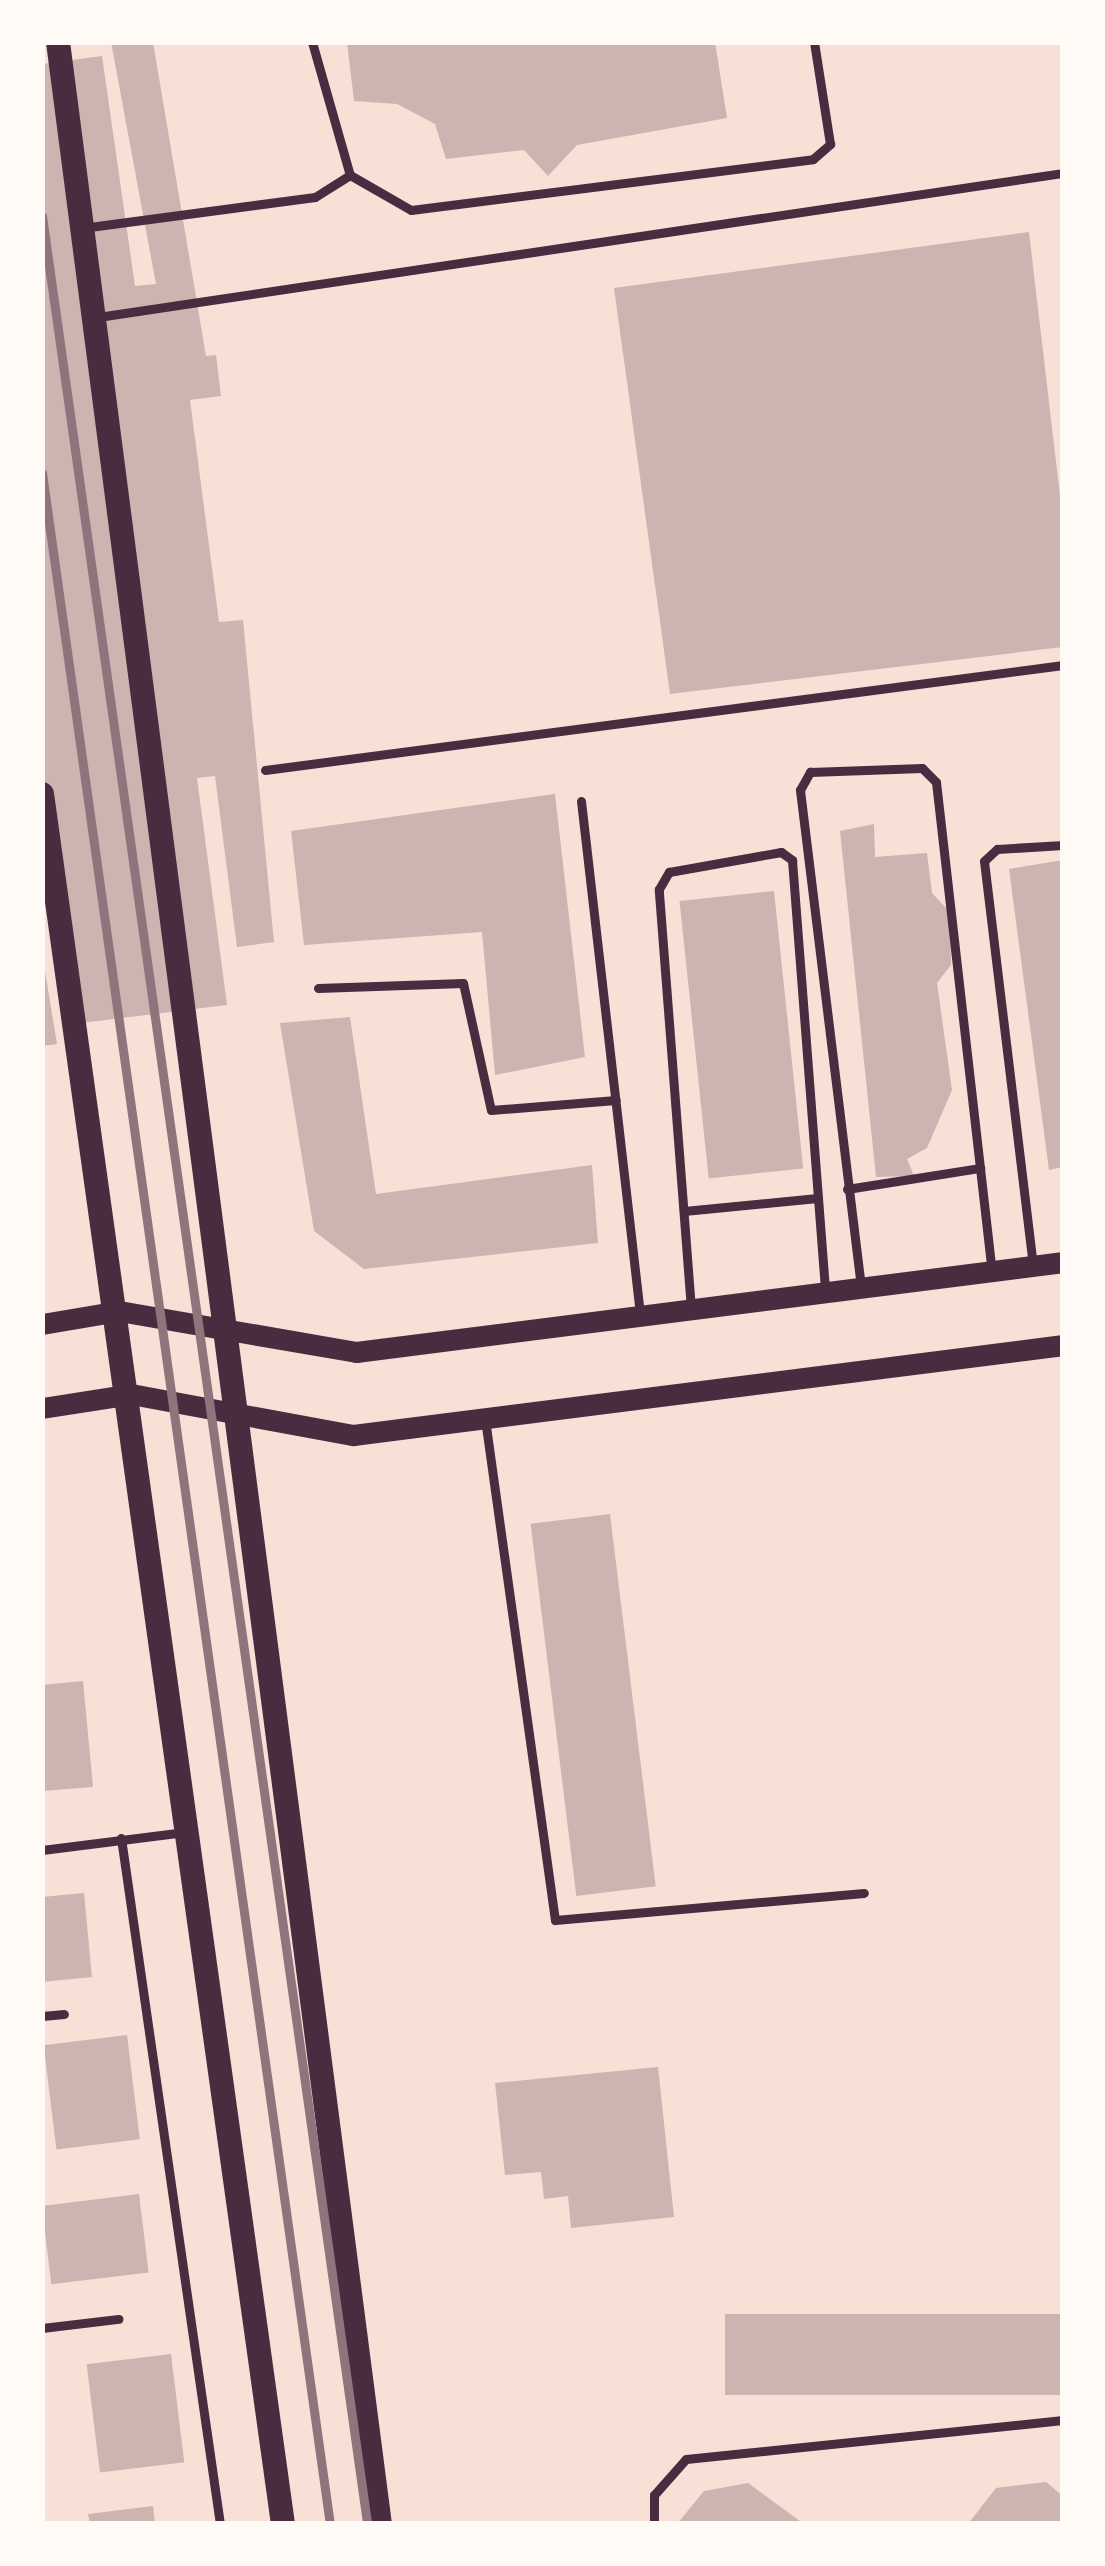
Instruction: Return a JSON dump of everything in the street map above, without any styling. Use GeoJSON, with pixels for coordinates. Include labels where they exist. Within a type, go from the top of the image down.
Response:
{"type":"FeatureCollection","features":[{"type":"Feature","properties":{"kind":"main road"},"geometry":{"type":"LineString","coordinates":[[58,42],[380,2524]]}},
{"type":"Feature","properties":{"kind":"main road"},"geometry":{"type":"LineString","coordinates":[[42,794],[131,1394],[283,2524]]}},
{"type":"Feature","properties":{"kind":"street"},"geometry":{"type":"LineString","coordinates":[[42,1324],[119,1311],[221,1323],[356,1352],[1063,1262]]}},
{"type":"Feature","properties":{"kind":"street"},"geometry":{"type":"LineString","coordinates":[[42,1408],[131,1394],[352,1435],[1063,1345]]}},
{"type":"Feature","properties":{"kind":"lane"},"geometry":{"type":"LineString","coordinates":[[312,42],[350,175],[411,209],[813,159],[830,144],[814,42]]}},
{"type":"Feature","properties":{"kind":"lane"},"geometry":{"type":"LineString","coordinates":[[93,318],[1063,173]]}},
{"type":"Feature","properties":{"kind":"lane"},"geometry":{"type":"LineString","coordinates":[[82,227],[315,197],[350,175]]}},
{"type":"Feature","properties":{"kind":"lane"},"geometry":{"type":"LineString","coordinates":[[265,770],[1063,665]]}},
{"type":"Feature","properties":{"kind":"lane"},"geometry":{"type":"LineString","coordinates":[[861,1288],[800,790],[810,772],[931,771],[992,1271]]}},
{"type":"Feature","properties":{"kind":"lane"},"geometry":{"type":"LineString","coordinates":[[581,801],[640,1316]]}},
{"type":"Feature","properties":{"kind":"lane"},"geometry":{"type":"LineString","coordinates":[[1033,1266],[984,861],[998,849],[1063,845]]}},
{"type":"Feature","properties":{"kind":"lane"},"geometry":{"type":"LineString","coordinates":[[691,1309],[659,889],[669,872],[781,852],[792,860],[826,1292]]}},
{"type":"Feature","properties":{"kind":"lane"},"geometry":{"type":"LineString","coordinates":[[318,988],[463,983],[490,1110],[616,1100]]}},
{"type":"Feature","properties":{"kind":"lane"},"geometry":{"type":"LineString","coordinates":[[847,1189],[980,1168]]}},
{"type":"Feature","properties":{"kind":"lane"},"geometry":{"type":"LineString","coordinates":[[684,1210],[817,1198]]}},
{"type":"Feature","properties":{"kind":"lane"},"geometry":{"type":"LineString","coordinates":[[485,1418],[555,1921],[864,1893]]}},
{"type":"Feature","properties":{"kind":"lane"},"geometry":{"type":"LineString","coordinates":[[42,1850],[190,1831]]}},
{"type":"Feature","properties":{"kind":"lane"},"geometry":{"type":"LineString","coordinates":[[122,1838],[220,2524]]}},
{"type":"Feature","properties":{"kind":"lane"},"geometry":{"type":"LineString","coordinates":[[42,2016],[64,2014]]}},
{"type":"Feature","properties":{"kind":"lane"},"geometry":{"type":"LineString","coordinates":[[42,2328],[118,2319]]}},
{"type":"Feature","properties":{"kind":"lane"},"geometry":{"type":"LineString","coordinates":[[654,2524],[654,2495],[686,2459],[1063,2420]]}},
{"type":"Feature","properties":{"kind":"building"},"geometry":{"type":"Polygon","coordinates":[[[111,42],[153,42],[206,356],[216,355],[221,396],[190,400],[219,622],[243,620],[274,942],[237,947],[215,776],[197,778],[227,1005],[81,1023],[42,799],[42,64],[102,56],[135,286],[156,284],[111,42]]]}},
{"type":"Feature","properties":{"kind":"building"},"geometry":{"type":"Polygon","coordinates":[[[347,42],[715,42],[727,118],[577,145],[548,176],[524,150],[446,159],[435,124],[397,104],[354,101],[347,42]]]}},
{"type":"Feature","properties":{"kind":"building"},"geometry":{"type":"Polygon","coordinates":[[[1029,232],[1063,521],[1063,647],[670,694],[614,288],[1029,232]]]}},
{"type":"Feature","properties":{"kind":"building"},"geometry":{"type":"Polygon","coordinates":[[[555,794],[585,1057],[495,1075],[482,932],[304,945],[291,831],[555,794]]]}},
{"type":"Feature","properties":{"kind":"building"},"geometry":{"type":"Polygon","coordinates":[[[874,824],[875,857],[927,853],[932,893],[950,912],[951,965],[937,983],[952,1090],[927,1148],[907,1159],[914,1176],[876,1177],[840,831],[874,824]]]}},
{"type":"Feature","properties":{"kind":"building"},"geometry":{"type":"Polygon","coordinates":[[[1063,860],[1063,1167],[1049,1170],[1009,869],[1063,860]]]}},
{"type":"Feature","properties":{"kind":"building"},"geometry":{"type":"Polygon","coordinates":[[[774,891],[803,1168],[709,1178],[680,901],[774,891]]]}},
{"type":"Feature","properties":{"kind":"building"},"geometry":{"type":"Polygon","coordinates":[[[42,953],[57,1044],[42,1046],[42,953]]]}},
{"type":"Feature","properties":{"kind":"building"},"geometry":{"type":"Polygon","coordinates":[[[350,1017],[376,1194],[592,1165],[598,1243],[364,1269],[314,1231],[280,1023],[350,1017]]]}},
{"type":"Feature","properties":{"kind":"building"},"geometry":{"type":"Polygon","coordinates":[[[610,1514],[656,1886],[576,1896],[531,1524],[610,1514]]]}},
{"type":"Feature","properties":{"kind":"building"},"geometry":{"type":"Polygon","coordinates":[[[83,1681],[93,1787],[42,1791],[42,1685],[83,1681]]]}},
{"type":"Feature","properties":{"kind":"building"},"geometry":{"type":"Polygon","coordinates":[[[84,1893],[92,1977],[42,1982],[42,1897],[84,1893]]]}},
{"type":"Feature","properties":{"kind":"building"},"geometry":{"type":"Polygon","coordinates":[[[127,2035],[140,2139],[56,2149],[44,2045],[127,2035]]]}},
{"type":"Feature","properties":{"kind":"building"},"geometry":{"type":"Polygon","coordinates":[[[658,2067],[674,2217],[571,2228],[568,2196],[544,2199],[541,2172],[505,2175],[495,2083],[658,2067]]]}},
{"type":"Feature","properties":{"kind":"building"},"geometry":{"type":"Polygon","coordinates":[[[139,2194],[149,2272],[51,2284],[42,2206],[139,2194]]]}},
{"type":"Feature","properties":{"kind":"building"},"geometry":{"type":"Polygon","coordinates":[[[725,2314],[1063,2314],[1063,2395],[725,2395],[725,2314]]]}},
{"type":"Feature","properties":{"kind":"building"},"geometry":{"type":"Polygon","coordinates":[[[171,2354],[184,2462],[100,2473],[87,2364],[171,2354]]]}},
{"type":"Feature","properties":{"kind":"building"},"geometry":{"type":"Polygon","coordinates":[[[1046,2482],[1063,2496],[1063,2524],[968,2524],[996,2488],[1046,2482]]]}},
{"type":"Feature","properties":{"kind":"building"},"geometry":{"type":"Polygon","coordinates":[[[748,2483],[804,2524],[677,2524],[704,2491],[748,2483]]]}},
{"type":"Feature","properties":{"kind":"building"},"geometry":{"type":"Polygon","coordinates":[[[153,2506],[155,2524],[90,2524],[88,2514],[153,2506]]]}},
{"type":"Feature","properties":{"kind":"railway"},"geometry":{"type":"LineString","coordinates":[[42,216],[367,2524]]}},
{"type":"Feature","properties":{"kind":"railway"},"geometry":{"type":"LineString","coordinates":[[42,473],[330,2524]]}}]}
